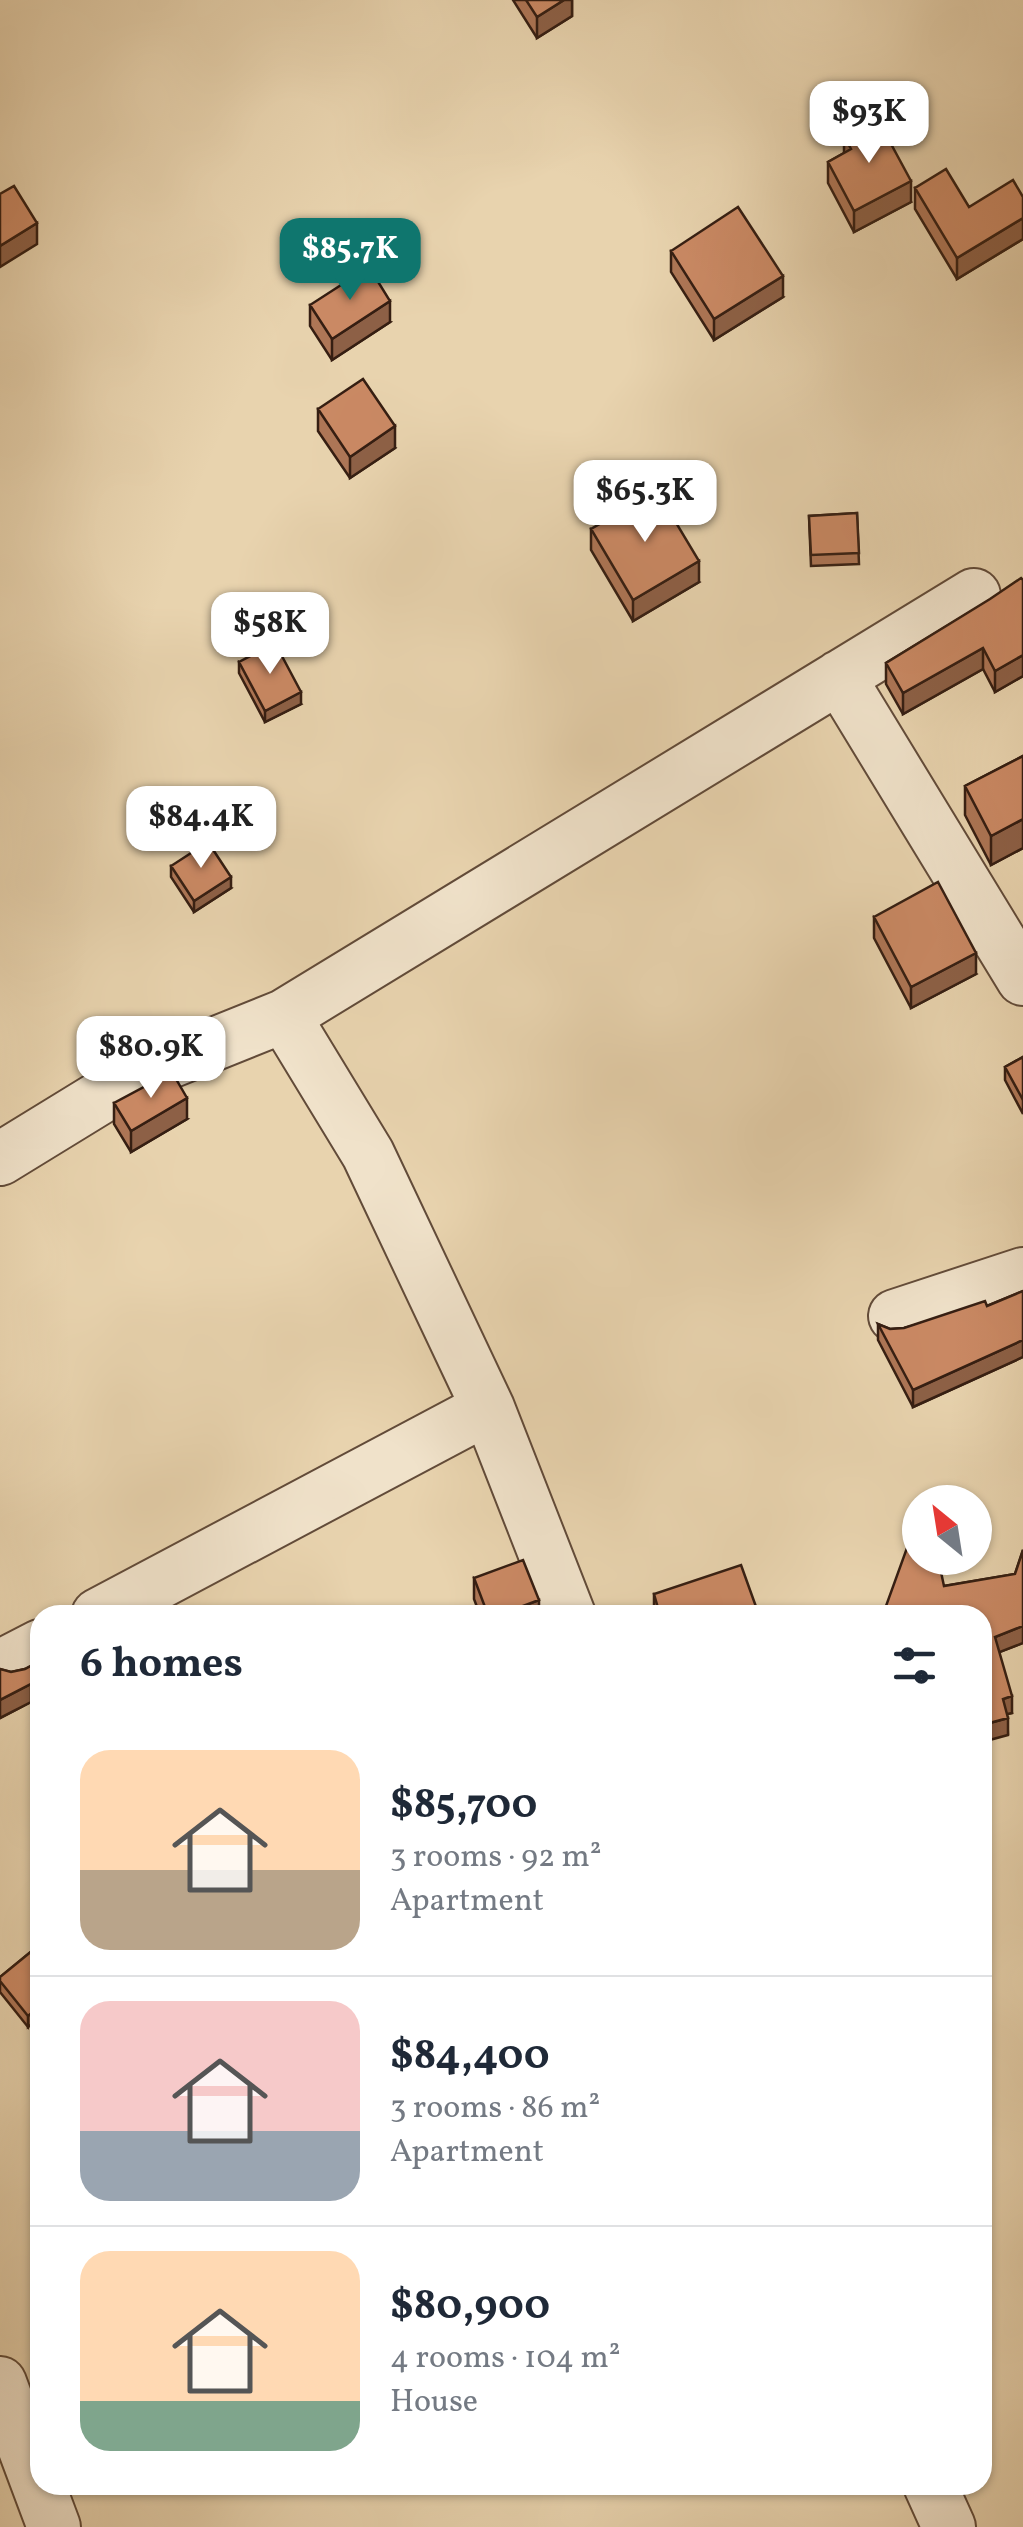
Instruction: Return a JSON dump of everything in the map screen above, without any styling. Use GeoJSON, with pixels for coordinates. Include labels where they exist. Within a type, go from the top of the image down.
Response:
{"type":"FeatureCollection","features":[{"type":"Feature","properties":{"kind":"street"},"geometry":{"type":"LineString","coordinates":[[0,1159],[137,1076],[284,1016],[974,595]]}},
{"type":"Feature","properties":{"kind":"street"},"geometry":{"type":"LineString","coordinates":[[839,677],[1023,980]]}},
{"type":"Feature","properties":{"kind":"street"},"geometry":{"type":"LineString","coordinates":[[284,1016],[368,1154],[488,1408],[565,1605]]}},
{"type":"Feature","properties":{"kind":"street"},"geometry":{"type":"LineString","coordinates":[[895,1316],[1023,1274]]}},
{"type":"Feature","properties":{"kind":"street"},"geometry":{"type":"LineString","coordinates":[[117,1605],[488,1408]]}},
{"type":"Feature","properties":{"kind":"street"},"geometry":{"type":"LineString","coordinates":[[0,2383],[30,2463]]}},
{"type":"Feature","properties":{"kind":"street"},"geometry":{"type":"LineString","coordinates":[[42,2495],[54,2527]]}},
{"type":"Feature","properties":{"kind":"street"},"geometry":{"type":"LineString","coordinates":[[935,2495],[950,2527]]}},
{"type":"Feature","properties":{"kind":"building"},"geometry":{"type":"Polygon","coordinates":[[[526,0],[564,0],[537,17],[526,0]]]}},
{"type":"Feature","properties":{"kind":"building"},"geometry":{"type":"Polygon","coordinates":[[[877,118],[911,181],[854,211],[828,162],[851,149],[844,136],[877,118]]]}},
{"type":"Feature","properties":{"kind":"building"},"geometry":{"type":"Polygon","coordinates":[[[946,169],[969,207],[1013,180],[1023,197],[1023,218],[957,258],[915,188],[946,169]]]}},
{"type":"Feature","properties":{"kind":"building"},"geometry":{"type":"Polygon","coordinates":[[[14,186],[37,223],[0,246],[0,194],[14,186]]]}},
{"type":"Feature","properties":{"kind":"building"},"geometry":{"type":"Polygon","coordinates":[[[738,207],[783,276],[714,319],[671,251],[738,207]]]}},
{"type":"Feature","properties":{"kind":"building"},"geometry":{"type":"Polygon","coordinates":[[[369,267],[390,301],[332,339],[310,305],[369,267]]]}},
{"type":"Feature","properties":{"kind":"building"},"geometry":{"type":"Polygon","coordinates":[[[363,379],[395,426],[350,457],[318,409],[363,379]]]}},
{"type":"Feature","properties":{"kind":"building"},"geometry":{"type":"Polygon","coordinates":[[[657,491],[699,561],[633,600],[591,529],[657,491]]]}},
{"type":"Feature","properties":{"kind":"building"},"geometry":{"type":"Polygon","coordinates":[[[857,513],[859,553],[811,555],[809,516],[857,513]]]}},
{"type":"Feature","properties":{"kind":"building"},"geometry":{"type":"Polygon","coordinates":[[[1021,578],[1023,655],[995,671],[983,648],[903,693],[886,663],[1021,578]]]}},
{"type":"Feature","properties":{"kind":"building"},"geometry":{"type":"Polygon","coordinates":[[[275,643],[301,692],[265,711],[239,662],[275,643]]]}},
{"type":"Feature","properties":{"kind":"building"},"geometry":{"type":"Polygon","coordinates":[[[1023,756],[1023,819],[991,836],[965,786],[1023,756]]]}},
{"type":"Feature","properties":{"kind":"building"},"geometry":{"type":"Polygon","coordinates":[[[208,842],[231,877],[194,901],[171,866],[208,842]]]}},
{"type":"Feature","properties":{"kind":"building"},"geometry":{"type":"Polygon","coordinates":[[[938,882],[976,953],[911,987],[874,917],[938,882]]]}},
{"type":"Feature","properties":{"kind":"building"},"geometry":{"type":"Polygon","coordinates":[[[1023,1057],[1023,1100],[1005,1067],[1023,1057]]]}},
{"type":"Feature","properties":{"kind":"building"},"geometry":{"type":"Polygon","coordinates":[[[172,1072],[187,1098],[131,1131],[114,1103],[172,1072]]]}},
{"type":"Feature","properties":{"kind":"building"},"geometry":{"type":"Polygon","coordinates":[[[1023,1291],[1023,1340],[913,1390],[878,1324],[890,1329],[904,1328],[985,1301],[987,1306],[1023,1291]]]}},
{"type":"Feature","properties":{"kind":"building"},"geometry":{"type":"Polygon","coordinates":[[[1023,1550],[1023,1626],[995,1637],[1012,1696],[1003,1699],[1008,1718],[992,1722],[992,1605],[886,1605],[902,1562],[902,1575],[942,1575],[944,1586],[1015,1574],[1023,1550]]]}},
{"type":"Feature","properties":{"kind":"building"},"geometry":{"type":"Polygon","coordinates":[[[523,1560],[539,1600],[526,1605],[484,1605],[474,1578],[523,1560]]]}},
{"type":"Feature","properties":{"kind":"building"},"geometry":{"type":"Polygon","coordinates":[[[741,1565],[755,1605],[657,1605],[654,1594],[741,1565]]]}},
{"type":"Feature","properties":{"kind":"building"},"geometry":{"type":"Polygon","coordinates":[[[30,1666],[30,1685],[0,1700],[0,1669],[30,1666]]]}},
{"type":"Feature","properties":{"kind":"building"},"geometry":{"type":"Polygon","coordinates":[[[30,1953],[28,2016],[0,1981],[30,1953]]]}}]}
